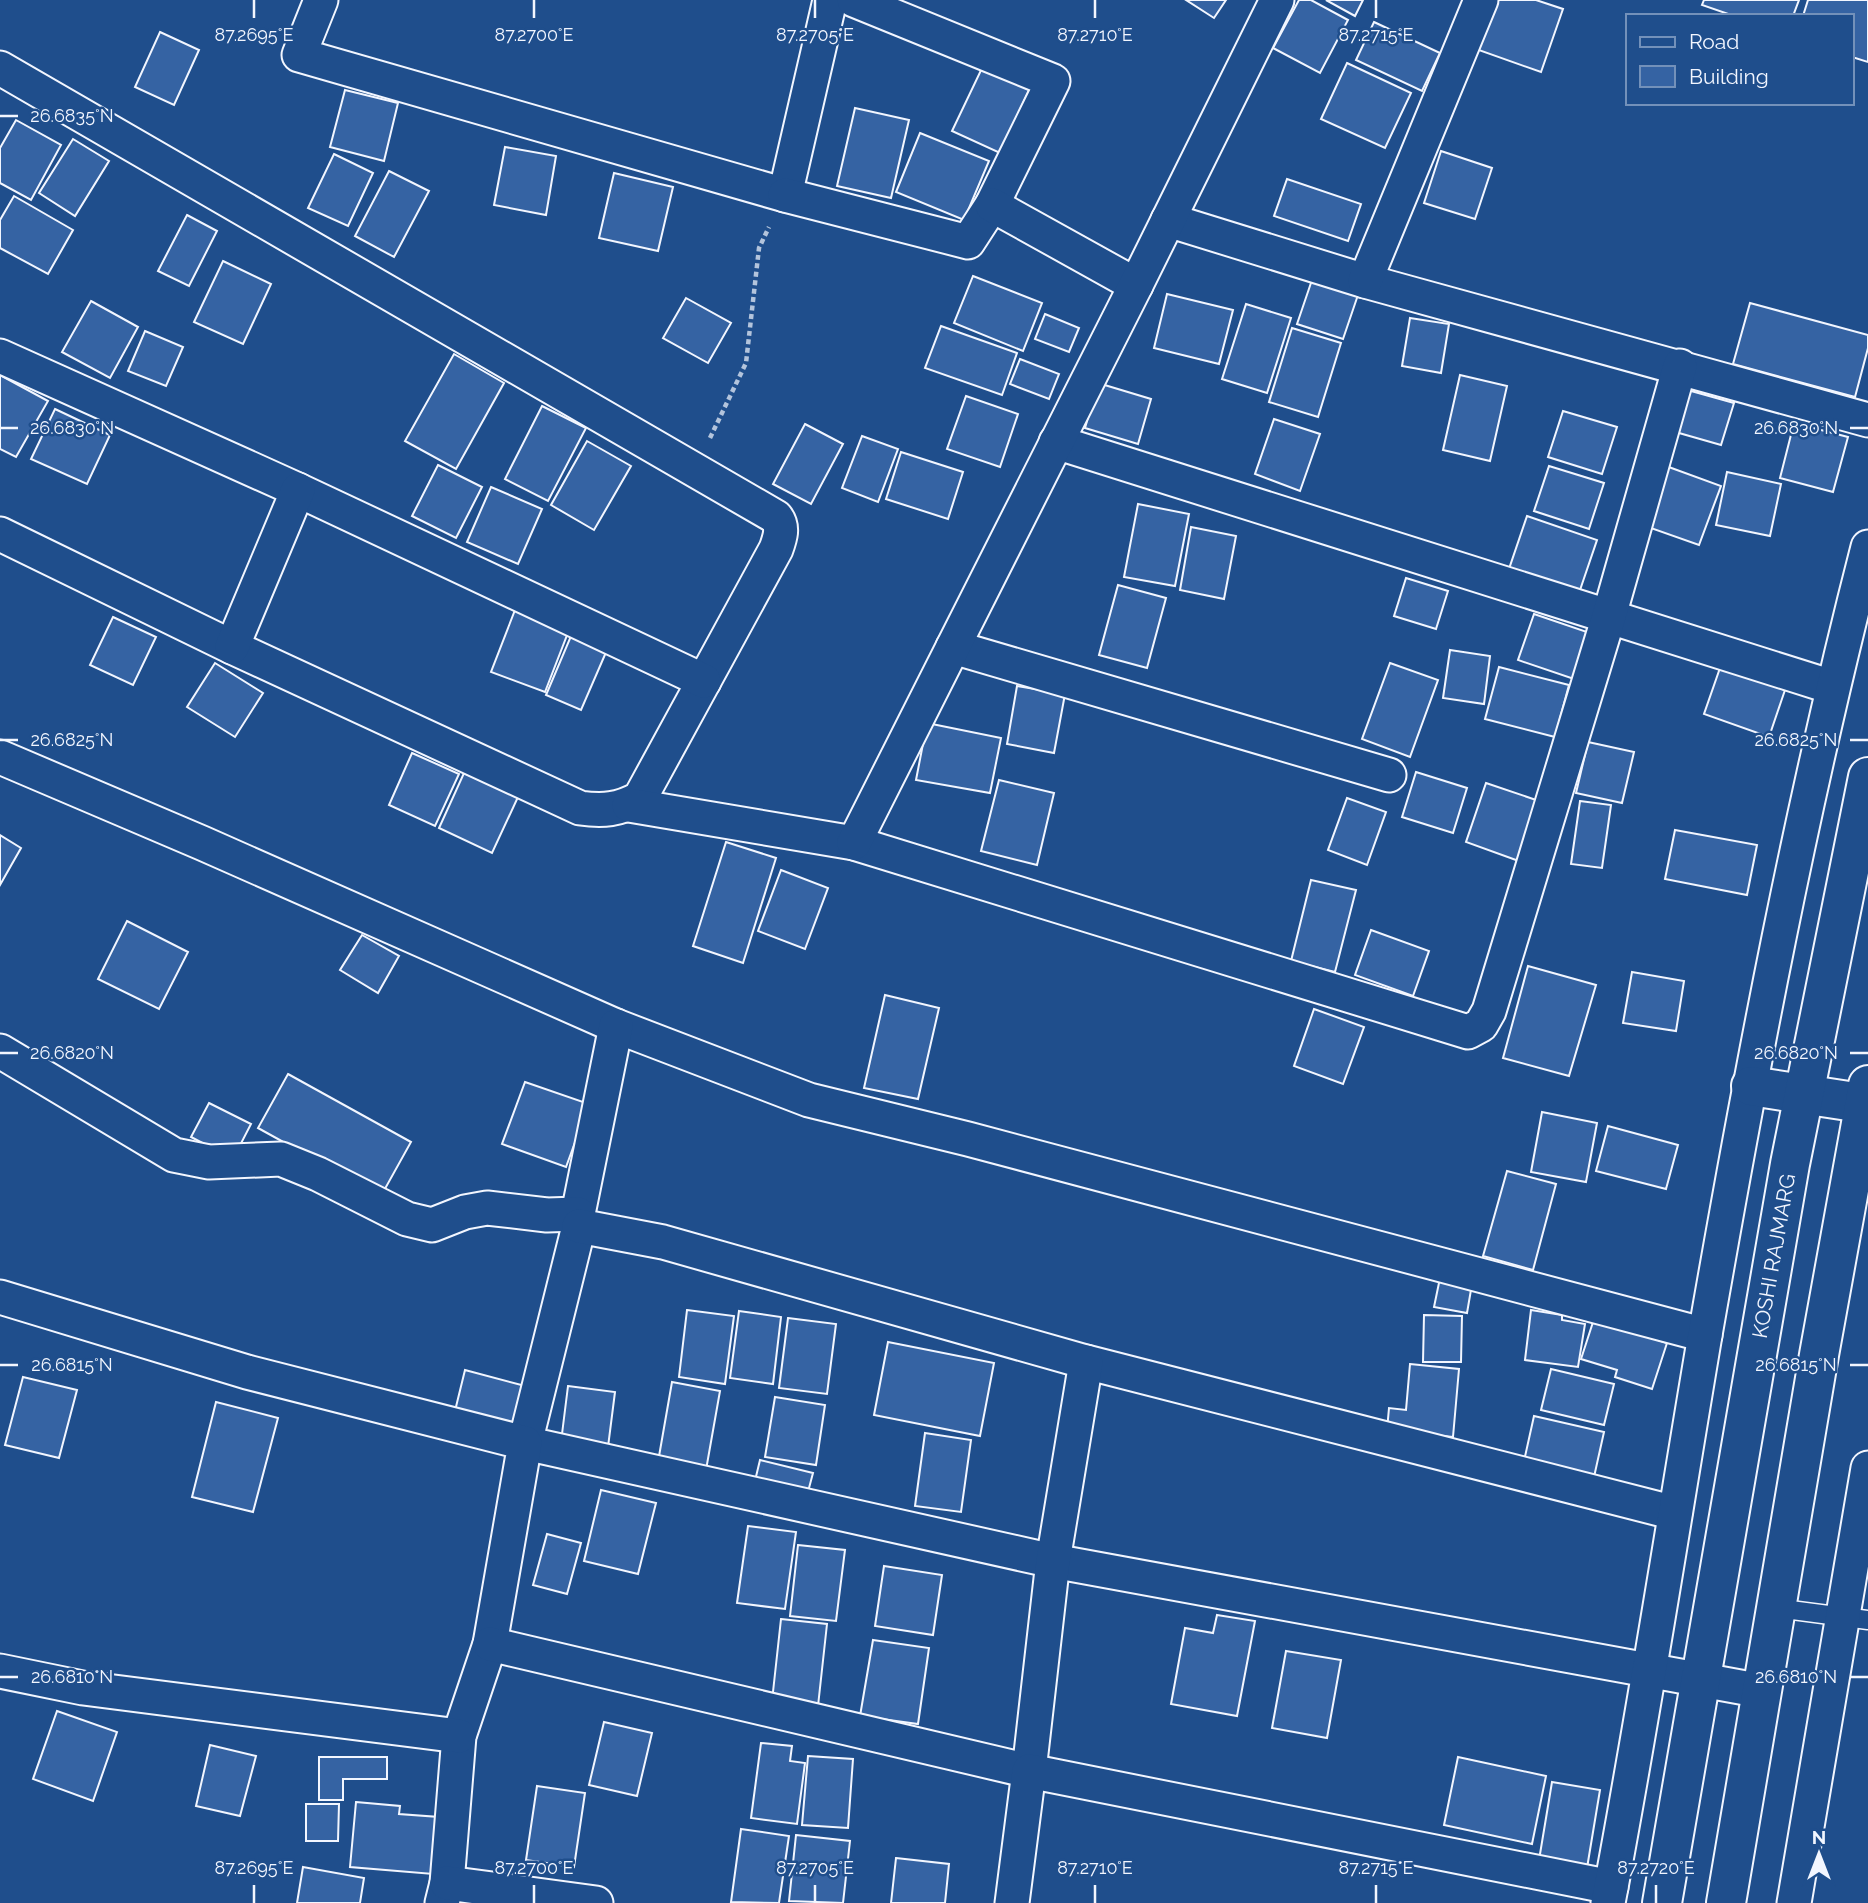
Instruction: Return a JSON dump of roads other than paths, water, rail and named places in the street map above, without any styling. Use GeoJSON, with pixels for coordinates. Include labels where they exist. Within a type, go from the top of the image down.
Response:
{"type":"FeatureCollection","features":[{"type":"Feature","properties":{"kind":"main road","name":"KOSHI RAJMARG"},"geometry":{"type":"LineString","coordinates":[[1662,1903],[1803,1094],[1868,777]]}},
{"type":"Feature","properties":{"kind":"main road"},"geometry":{"type":"LineString","coordinates":[[1726,1903],[1867,1097],[1803,1094],[1751,1086]]}},
{"type":"Feature","properties":{"kind":"street"},"geometry":{"type":"LineString","coordinates":[[321,0],[299,55],[785,195],[968,242],[992,205],[1053,81],[855,0]]}},
{"type":"Feature","properties":{"kind":"street"},"geometry":{"type":"LineString","coordinates":[[785,195],[830,0]]}},
{"type":"Feature","properties":{"kind":"street"},"geometry":{"type":"LineString","coordinates":[[854,843],[1277,0]]}},
{"type":"Feature","properties":{"kind":"street"},"geometry":{"type":"LineString","coordinates":[[1365,281],[1480,0]]}},
{"type":"Feature","properties":{"kind":"street"},"geometry":{"type":"LineString","coordinates":[[0,68],[776,517],[781,528],[776,549],[640,798],[629,805],[602,811],[580,808],[232,647],[0,534]]}},
{"type":"Feature","properties":{"kind":"street"},"geometry":{"type":"LineString","coordinates":[[992,205],[1136,285]]}},
{"type":"Feature","properties":{"kind":"street"},"geometry":{"type":"LineString","coordinates":[[1168,219],[1365,281],[1681,366],[1868,420]]}},
{"type":"Feature","properties":{"kind":"street"},"geometry":{"type":"LineString","coordinates":[[0,356],[298,490],[704,681]]}},
{"type":"Feature","properties":{"kind":"street"},"geometry":{"type":"LineString","coordinates":[[629,805],[854,843],[1468,1032],[1481,1025],[1489,1011],[1609,616],[1681,366]]}},
{"type":"Feature","properties":{"kind":"street"},"geometry":{"type":"LineString","coordinates":[[1056,442],[1832,687]]}},
{"type":"Feature","properties":{"kind":"street"},"geometry":{"type":"LineString","coordinates":[[232,647],[298,490]]}},
{"type":"Feature","properties":{"kind":"street"},"geometry":{"type":"LineString","coordinates":[[489,1644],[1029,1771],[1609,1895],[1705,1335],[1751,1086],[1832,687],[1868,547]]}},
{"type":"Feature","properties":{"kind":"street"},"geometry":{"type":"LineString","coordinates":[[953,647],[1389,775]]}},
{"type":"Feature","properties":{"kind":"street"},"geometry":{"type":"LineString","coordinates":[[0,757],[214,848],[616,1026],[809,1100],[968,1139],[1705,1335]]}},
{"type":"Feature","properties":{"kind":"street"},"geometry":{"type":"LineString","coordinates":[[596,1903],[444,1893],[459,1736],[489,1644],[526,1443],[578,1220],[616,1026]]}},
{"type":"Feature","properties":{"kind":"street"},"geometry":{"type":"LineString","coordinates":[[0,1051],[174,1155],[209,1163],[281,1159],[318,1174],[407,1219],[432,1225],[465,1212],[487,1208],[578,1220],[1086,1362],[1675,1513]]}},
{"type":"Feature","properties":{"kind":"street"},"geometry":{"type":"LineString","coordinates":[[0,1297],[247,1372],[526,1443],[1053,1562],[1762,1691]]}},
{"type":"Feature","properties":{"kind":"street"},"geometry":{"type":"LineString","coordinates":[[1012,1903],[1053,1562],[1086,1362]]}},
{"type":"Feature","properties":{"kind":"street"},"geometry":{"type":"LineString","coordinates":[[1794,1903],[1855,1618],[1868,1468]]}},
{"type":"Feature","properties":{"kind":"street"},"geometry":{"type":"LineString","coordinates":[[0,1671],[83,1688],[459,1736]]}},
{"type":"Feature","properties":{"kind":"lane"},"geometry":{"type":"LineString","coordinates":[[1776,1608],[1855,1618]]}}]}
